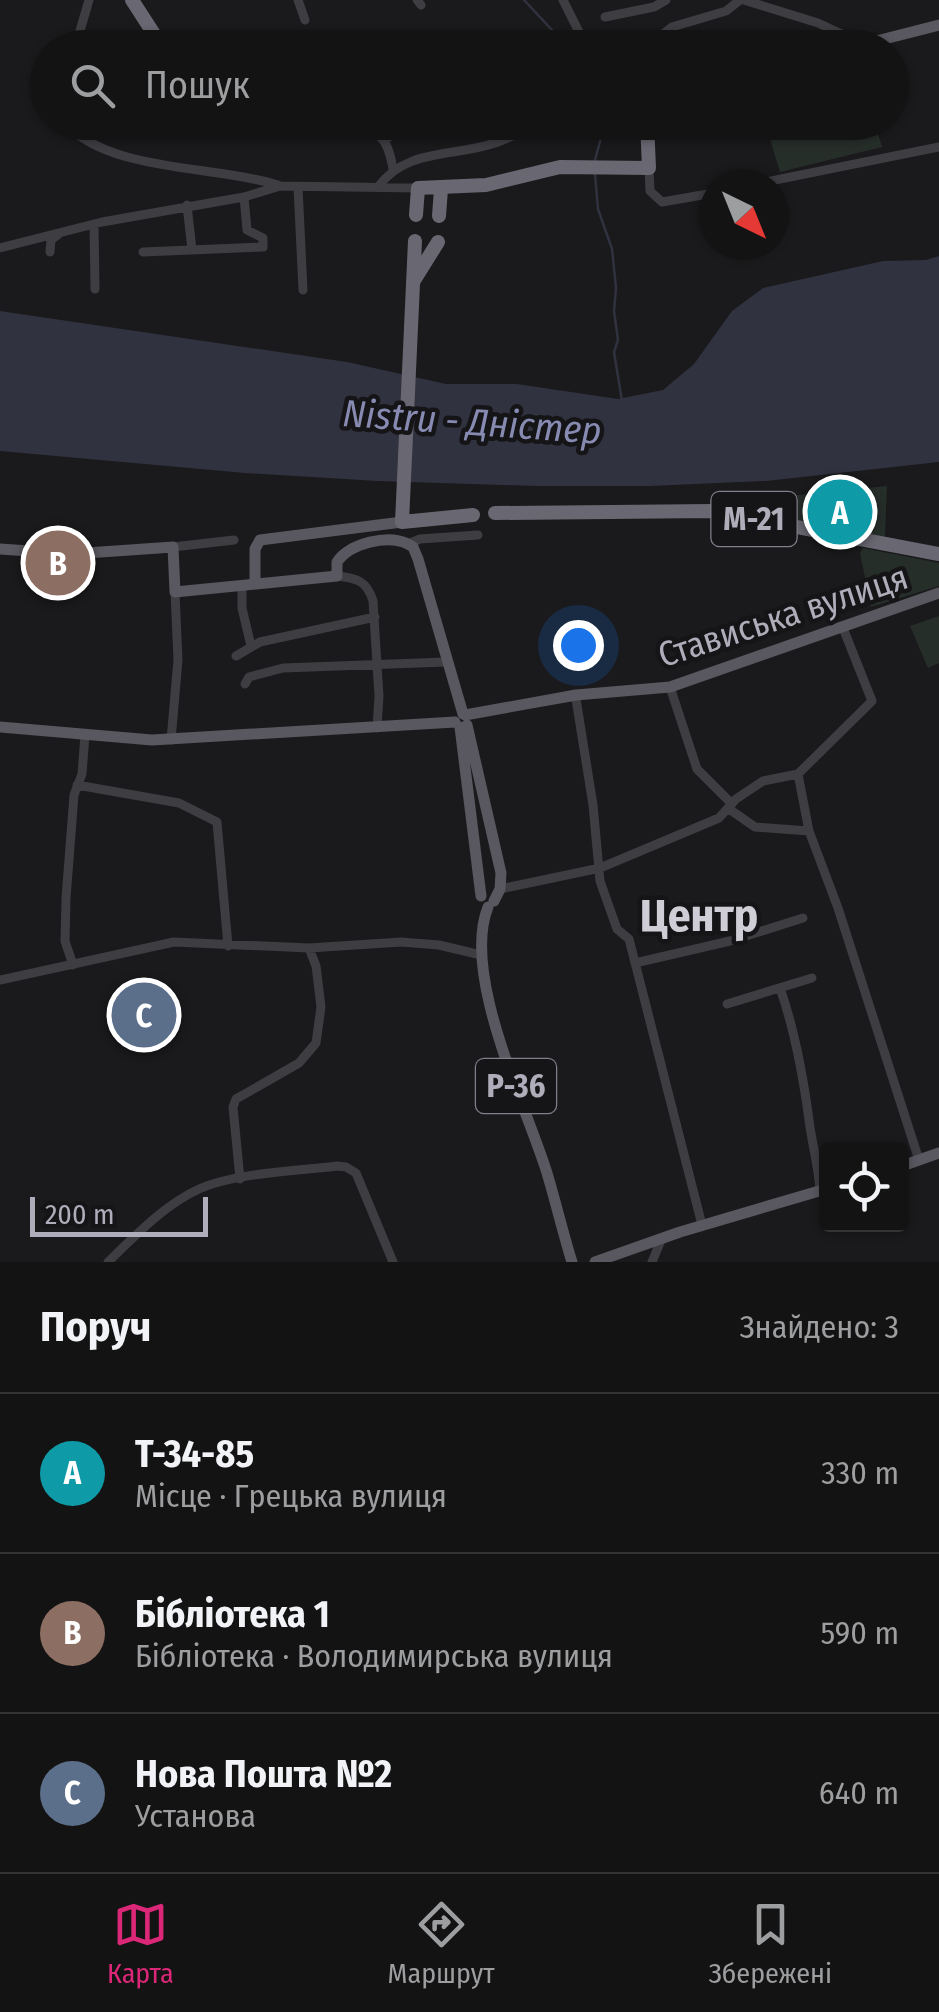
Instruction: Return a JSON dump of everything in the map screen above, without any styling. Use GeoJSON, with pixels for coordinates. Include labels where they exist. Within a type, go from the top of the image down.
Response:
{"type":"FeatureCollection","features":[{"type":"Feature","properties":{"kind":"highway"},"geometry":{"type":"LineString","coordinates":[[132,0],[151,30]]}},
{"type":"Feature","properties":{"kind":"highway"},"geometry":{"type":"LineString","coordinates":[[416,215],[418,188],[486,185],[560,166],[648,168],[647,140]]}},
{"type":"Feature","properties":{"kind":"highway"},"geometry":{"type":"LineString","coordinates":[[440,216],[441,189]]}},
{"type":"Feature","properties":{"kind":"highway"},"geometry":{"type":"LineString","coordinates":[[415,241],[402,522],[473,515]]}},
{"type":"Feature","properties":{"kind":"highway"},"geometry":{"type":"LineString","coordinates":[[412,283],[438,242]]}},
{"type":"Feature","properties":{"kind":"highway","name":"М-21"},"geometry":{"type":"LineString","coordinates":[[495,512],[712,511],[939,554]]}},
{"type":"Feature","properties":{"kind":"main road"},"geometry":{"type":"LineString","coordinates":[[909,32],[939,24]]}},
{"type":"Feature","properties":{"kind":"main road"},"geometry":{"type":"LineString","coordinates":[[248,584],[257,543],[265,538],[402,522]]}},
{"type":"Feature","properties":{"kind":"main road"},"geometry":{"type":"LineString","coordinates":[[0,550],[72,554],[173,546],[174,592],[337,576],[337,562],[351,549],[382,541],[408,544]]}},
{"type":"Feature","properties":{"kind":"main road","name":"Р-36"},"geometry":{"type":"LineString","coordinates":[[408,544],[418,559],[502,873],[491,898],[481,955],[500,1042],[548,1174],[573,1262]]}},
{"type":"Feature","properties":{"kind":"main road","name":"Стависька вулиця"},"geometry":{"type":"LineString","coordinates":[[0,727],[171,740],[462,720],[576,698],[670,689],[939,596]]}},
{"type":"Feature","properties":{"kind":"main road","name":"Стависька вулиця"},"geometry":{"type":"LineString","coordinates":[[462,720],[576,695],[670,689]]}},
{"type":"Feature","properties":{"kind":"main road","name":"Р-36"},"geometry":{"type":"LineString","coordinates":[[462,720],[491,898]]}},
{"type":"Feature","properties":{"kind":"main road"},"geometry":{"type":"LineString","coordinates":[[909,1163],[939,1153]]}},
{"type":"Feature","properties":{"kind":"main road"},"geometry":{"type":"LineString","coordinates":[[595,1262],[819,1191]]}},
{"type":"Feature","properties":{"kind":"street"},"geometry":{"type":"LineString","coordinates":[[80,30],[89,0]]}},
{"type":"Feature","properties":{"kind":"street"},"geometry":{"type":"LineString","coordinates":[[298,0],[304,20]]}},
{"type":"Feature","properties":{"kind":"street"},"geometry":{"type":"LineString","coordinates":[[563,0],[578,30]]}},
{"type":"Feature","properties":{"kind":"street"},"geometry":{"type":"LineString","coordinates":[[605,17],[632,5],[654,7],[666,0]]}},
{"type":"Feature","properties":{"kind":"street"},"geometry":{"type":"LineString","coordinates":[[669,30],[726,11],[742,0],[829,30]]}},
{"type":"Feature","properties":{"kind":"street"},"geometry":{"type":"LineString","coordinates":[[90,140],[138,161],[213,170],[280,186],[418,188]]}},
{"type":"Feature","properties":{"kind":"street"},"geometry":{"type":"LineString","coordinates":[[385,140],[393,170]]}},
{"type":"Feature","properties":{"kind":"street"},"geometry":{"type":"LineString","coordinates":[[378,187],[393,170],[435,154],[502,140]]}},
{"type":"Feature","properties":{"kind":"street"},"geometry":{"type":"LineString","coordinates":[[789,177],[939,147]]}},
{"type":"Feature","properties":{"kind":"street"},"geometry":{"type":"LineString","coordinates":[[648,168],[653,196],[662,202],[699,199]]}},
{"type":"Feature","properties":{"kind":"street"},"geometry":{"type":"LineString","coordinates":[[0,248],[94,224],[187,204],[244,197],[280,186]]}},
{"type":"Feature","properties":{"kind":"street"},"geometry":{"type":"LineString","coordinates":[[298,187],[303,290]]}},
{"type":"Feature","properties":{"kind":"street"},"geometry":{"type":"LineString","coordinates":[[142,252],[263,247],[263,238],[247,230],[244,197]]}},
{"type":"Feature","properties":{"kind":"street"},"geometry":{"type":"LineString","coordinates":[[187,204],[192,250]]}},
{"type":"Feature","properties":{"kind":"street"},"geometry":{"type":"LineString","coordinates":[[94,224],[95,289]]}},
{"type":"Feature","properties":{"kind":"street"},"geometry":{"type":"LineString","coordinates":[[75,229],[89,231],[95,237]]}},
{"type":"Feature","properties":{"kind":"street"},"geometry":{"type":"LineString","coordinates":[[50,252],[52,240],[61,233]]}},
{"type":"Feature","properties":{"kind":"street"},"geometry":{"type":"LineString","coordinates":[[408,544],[420,538],[478,534]]}},
{"type":"Feature","properties":{"kind":"street"},"geometry":{"type":"LineString","coordinates":[[173,546],[234,540]]}},
{"type":"Feature","properties":{"kind":"street"},"geometry":{"type":"LineString","coordinates":[[337,576],[353,578],[369,587],[375,617],[377,728]]}},
{"type":"Feature","properties":{"kind":"street"},"geometry":{"type":"LineString","coordinates":[[248,584],[242,608],[251,646]]}},
{"type":"Feature","properties":{"kind":"street"},"geometry":{"type":"LineString","coordinates":[[171,740],[178,660],[174,592]]}},
{"type":"Feature","properties":{"kind":"street"},"geometry":{"type":"LineString","coordinates":[[236,656],[251,646],[375,617]]}},
{"type":"Feature","properties":{"kind":"street"},"geometry":{"type":"LineString","coordinates":[[491,898],[600,868],[719,818],[763,781],[798,774],[872,702],[844,630]]}},
{"type":"Feature","properties":{"kind":"street"},"geometry":{"type":"LineString","coordinates":[[245,684],[250,677],[282,668],[443,662]]}},
{"type":"Feature","properties":{"kind":"street"},"geometry":{"type":"LineString","coordinates":[[670,689],[697,769],[731,806],[755,827],[809,831]]}},
{"type":"Feature","properties":{"kind":"street"},"geometry":{"type":"LineString","coordinates":[[576,698],[600,881],[617,929],[629,939],[702,1226]]}},
{"type":"Feature","properties":{"kind":"street"},"geometry":{"type":"LineString","coordinates":[[73,965],[65,941],[77,784],[82,774],[85,735]]}},
{"type":"Feature","properties":{"kind":"street"},"geometry":{"type":"LineString","coordinates":[[798,774],[809,831],[838,908],[918,1160]]}},
{"type":"Feature","properties":{"kind":"street"},"geometry":{"type":"LineString","coordinates":[[77,784],[179,803],[216,822],[228,946]]}},
{"type":"Feature","properties":{"kind":"street"},"geometry":{"type":"LineString","coordinates":[[635,964],[803,918]]}},
{"type":"Feature","properties":{"kind":"street"},"geometry":{"type":"LineString","coordinates":[[0,980],[158,944],[309,948],[401,942],[481,955]]}},
{"type":"Feature","properties":{"kind":"street"},"geometry":{"type":"LineString","coordinates":[[240,1178],[236,1099],[298,1062],[316,1043],[320,1032],[320,990],[309,948]]}},
{"type":"Feature","properties":{"kind":"street"},"geometry":{"type":"LineString","coordinates":[[727,1004],[812,978]]}},
{"type":"Feature","properties":{"kind":"street"},"geometry":{"type":"LineString","coordinates":[[780,988],[792,1022],[819,1168]]}},
{"type":"Feature","properties":{"kind":"street"},"geometry":{"type":"LineString","coordinates":[[108,1262],[184,1197],[215,1183],[337,1166],[352,1169],[359,1179],[394,1262]]}},
{"type":"Feature","properties":{"kind":"street"},"geometry":{"type":"LineString","coordinates":[[652,1262],[662,1238]]}},
{"type":"Feature","properties":{"kind":"shaded area"},"geometry":{"type":"Polygon","coordinates":[[[770,140],[880,140],[882,147],[779,170],[770,140]]]}},
{"type":"Feature","properties":{"kind":"shaded area"},"geometry":{"type":"Polygon","coordinates":[[[887,486],[885,537],[755,514],[751,500],[887,486]]]}},
{"type":"Feature","properties":{"kind":"shaded area"},"geometry":{"type":"Polygon","coordinates":[[[863,548],[939,563],[939,586],[871,607],[860,553],[863,548]]]}},
{"type":"Feature","properties":{"kind":"shaded area"},"geometry":{"type":"Polygon","coordinates":[[[939,616],[939,663],[928,668],[910,626],[939,616]]]}},
{"type":"Feature","properties":{"kind":"water","name":"Nistru - Дністер"},"geometry":{"type":"Polygon","coordinates":[[[939,256],[939,462],[766,481],[536,486],[245,473],[0,451],[0,311],[347,362],[446,384],[517,384],[618,399],[663,390],[694,364],[732,311],[763,288],[883,261],[939,256]]]}},
{"type":"Feature","properties":{"kind":"waterway"},"geometry":{"type":"LineString","coordinates":[[524,0],[552,30]]}},
{"type":"Feature","properties":{"kind":"waterway"},"geometry":{"type":"LineString","coordinates":[[595,160],[600,140]]}},
{"type":"Feature","properties":{"kind":"waterway"},"geometry":{"type":"LineString","coordinates":[[595,174],[598,209],[612,249],[618,340],[614,352],[622,401]]}},
{"type":"Feature","properties":{"kind":"place","name":"Т-34-85"},"geometry":{"type":"Point","coordinates":[840,512]}},
{"type":"Feature","properties":{"kind":"place","name":"Бібліотека 1"},"geometry":{"type":"Point","coordinates":[58,563]}},
{"type":"Feature","properties":{"kind":"place","name":"Нова Пошта №2"},"geometry":{"type":"Point","coordinates":[144,1015]}},
{"type":"Feature","properties":{"kind":"district","name":"Центр"},"geometry":{"type":"Point","coordinates":[699,915]}}]}
